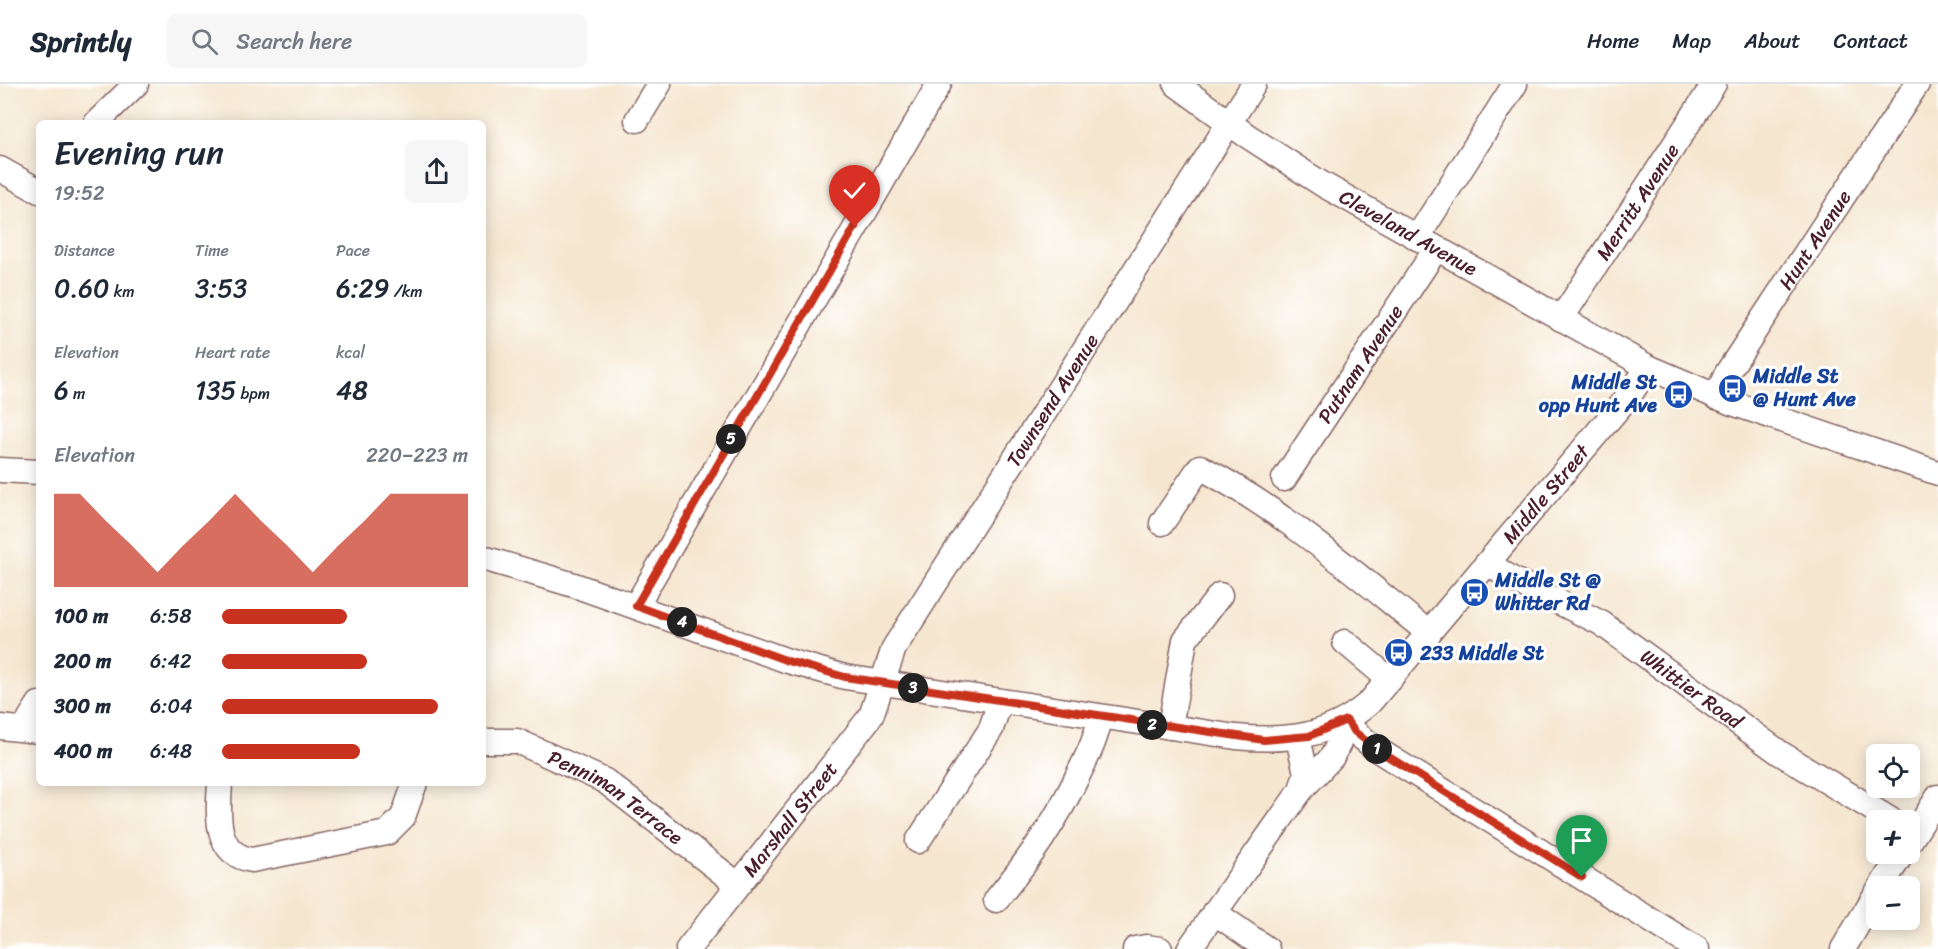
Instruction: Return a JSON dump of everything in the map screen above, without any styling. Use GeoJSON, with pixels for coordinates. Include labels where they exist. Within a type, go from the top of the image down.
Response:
{"type":"FeatureCollection","features":[{"type":"Feature","properties":{"kind":"street"},"geometry":{"type":"LineString","coordinates":[[99,120],[136,84]]}},
{"type":"Feature","properties":{"kind":"street"},"geometry":{"type":"LineString","coordinates":[[637,120],[659,84]]}},
{"type":"Feature","properties":{"kind":"street"},"geometry":{"type":"LineString","coordinates":[[636,606],[645,585],[939,84]]}},
{"type":"Feature","properties":{"kind":"street","name":"Cleveland Avenue"},"geometry":{"type":"LineString","coordinates":[[1176,84],[1229,123],[1302,171],[1427,244],[1648,367]]}},
{"type":"Feature","properties":{"kind":"street","name":"Townsend Avenue"},"geometry":{"type":"LineString","coordinates":[[882,683],[894,648],[1254,84]]}},
{"type":"Feature","properties":{"kind":"street","name":"Putnam Avenue"},"geometry":{"type":"LineString","coordinates":[[1284,479],[1427,244],[1515,84]]}},
{"type":"Feature","properties":{"kind":"street","name":"Merritt Avenue"},"geometry":{"type":"LineString","coordinates":[[1561,319],[1714,84]]}},
{"type":"Feature","properties":{"kind":"street","name":"Hunt Avenue"},"geometry":{"type":"LineString","coordinates":[[1716,397],[1727,373],[1917,84]]}},
{"type":"Feature","properties":{"kind":"street"},"geometry":{"type":"LineString","coordinates":[[0,169],[36,188]]}},
{"type":"Feature","properties":{"kind":"street"},"geometry":{"type":"LineString","coordinates":[[1648,367],[1716,397],[1938,473]]}},
{"type":"Feature","properties":{"kind":"street","name":"Middle Street"},"geometry":{"type":"LineString","coordinates":[[486,559],[636,606],[788,661],[845,677],[1264,740],[1298,738],[1342,723],[1370,702],[1631,393],[1648,367]]}},
{"type":"Feature","properties":{"kind":"street"},"geometry":{"type":"LineString","coordinates":[[1162,522],[1200,467],[1240,488],[1278,513],[1429,633]]}},
{"type":"Feature","properties":{"kind":"street"},"geometry":{"type":"LineString","coordinates":[[0,470],[36,472]]}},
{"type":"Feature","properties":{"kind":"street","name":"Whittier Road"},"geometry":{"type":"LineString","coordinates":[[1488,563],[1510,578],[1601,623],[1780,753],[1874,810]]}},
{"type":"Feature","properties":{"kind":"street"},"geometry":{"type":"LineString","coordinates":[[1170,727],[1185,640],[1220,595]]}},
{"type":"Feature","properties":{"kind":"street"},"geometry":{"type":"LineString","coordinates":[[1345,642],[1390,680]]}},
{"type":"Feature","properties":{"kind":"street","name":"Marshall Street"},"geometry":{"type":"LineString","coordinates":[[688,949],[737,884],[865,725],[875,708],[882,683]]}},
{"type":"Feature","properties":{"kind":"street"},"geometry":{"type":"LineString","coordinates":[[918,841],[991,729],[1000,701]]}},
{"type":"Feature","properties":{"kind":"street"},"geometry":{"type":"LineString","coordinates":[[0,728],[33,731],[30,718],[36,709]]}},
{"type":"Feature","properties":{"kind":"street"},"geometry":{"type":"LineString","coordinates":[[996,900],[1035,852],[1059,816],[1091,748],[1100,717]]}},
{"type":"Feature","properties":{"kind":"street"},"geometry":{"type":"LineString","coordinates":[[1189,949],[1301,790],[1324,768],[1336,749],[1342,723],[1376,749],[1697,949]]}},
{"type":"Feature","properties":{"kind":"street"},"geometry":{"type":"LineString","coordinates":[[1298,738],[1306,773],[1301,790]]}},
{"type":"Feature","properties":{"kind":"street","name":"Penniman Terrace"},"geometry":{"type":"LineString","coordinates":[[486,741],[517,741],[605,781],[737,884]]}},
{"type":"Feature","properties":{"kind":"street"},"geometry":{"type":"LineString","coordinates":[[220,786],[221,838],[233,853],[252,860],[387,833],[403,817],[414,786]]}},
{"type":"Feature","properties":{"kind":"street"},"geometry":{"type":"LineString","coordinates":[[1920,824],[1938,797]]}},
{"type":"Feature","properties":{"kind":"street"},"geometry":{"type":"LineString","coordinates":[[1843,949],[1866,911]]}},
{"type":"Feature","properties":{"kind":"street"},"geometry":{"type":"LineString","coordinates":[[1214,912],[1267,949]]}},
{"type":"Feature","properties":{"kind":"street"},"geometry":{"type":"LineString","coordinates":[[1135,949],[1146,946],[1160,949]]}},
{"type":"Feature","properties":{"kind":"place","name":"Middle St @ Hunt Ave"},"geometry":{"type":"Point","coordinates":[1732,388]}},
{"type":"Feature","properties":{"kind":"place","name":"Middle St opp Hunt Ave"},"geometry":{"type":"Point","coordinates":[1678,394]}},
{"type":"Feature","properties":{"kind":"place","name":"Middle St @ Whitter Rd"},"geometry":{"type":"Point","coordinates":[1474,592]}},
{"type":"Feature","properties":{"kind":"place","name":"233 Middle St"},"geometry":{"type":"Point","coordinates":[1399,653]}},
{"type":"Feature","properties":{"kind":"route"},"geometry":{"type":"LineString","coordinates":[[855,227],[645,585],[636,606],[788,661],[862,680],[1264,740],[1286,740],[1309,736],[1337,726],[1346,720],[1361,738],[1376,749],[1513,832],[1582,877]]}}]}
